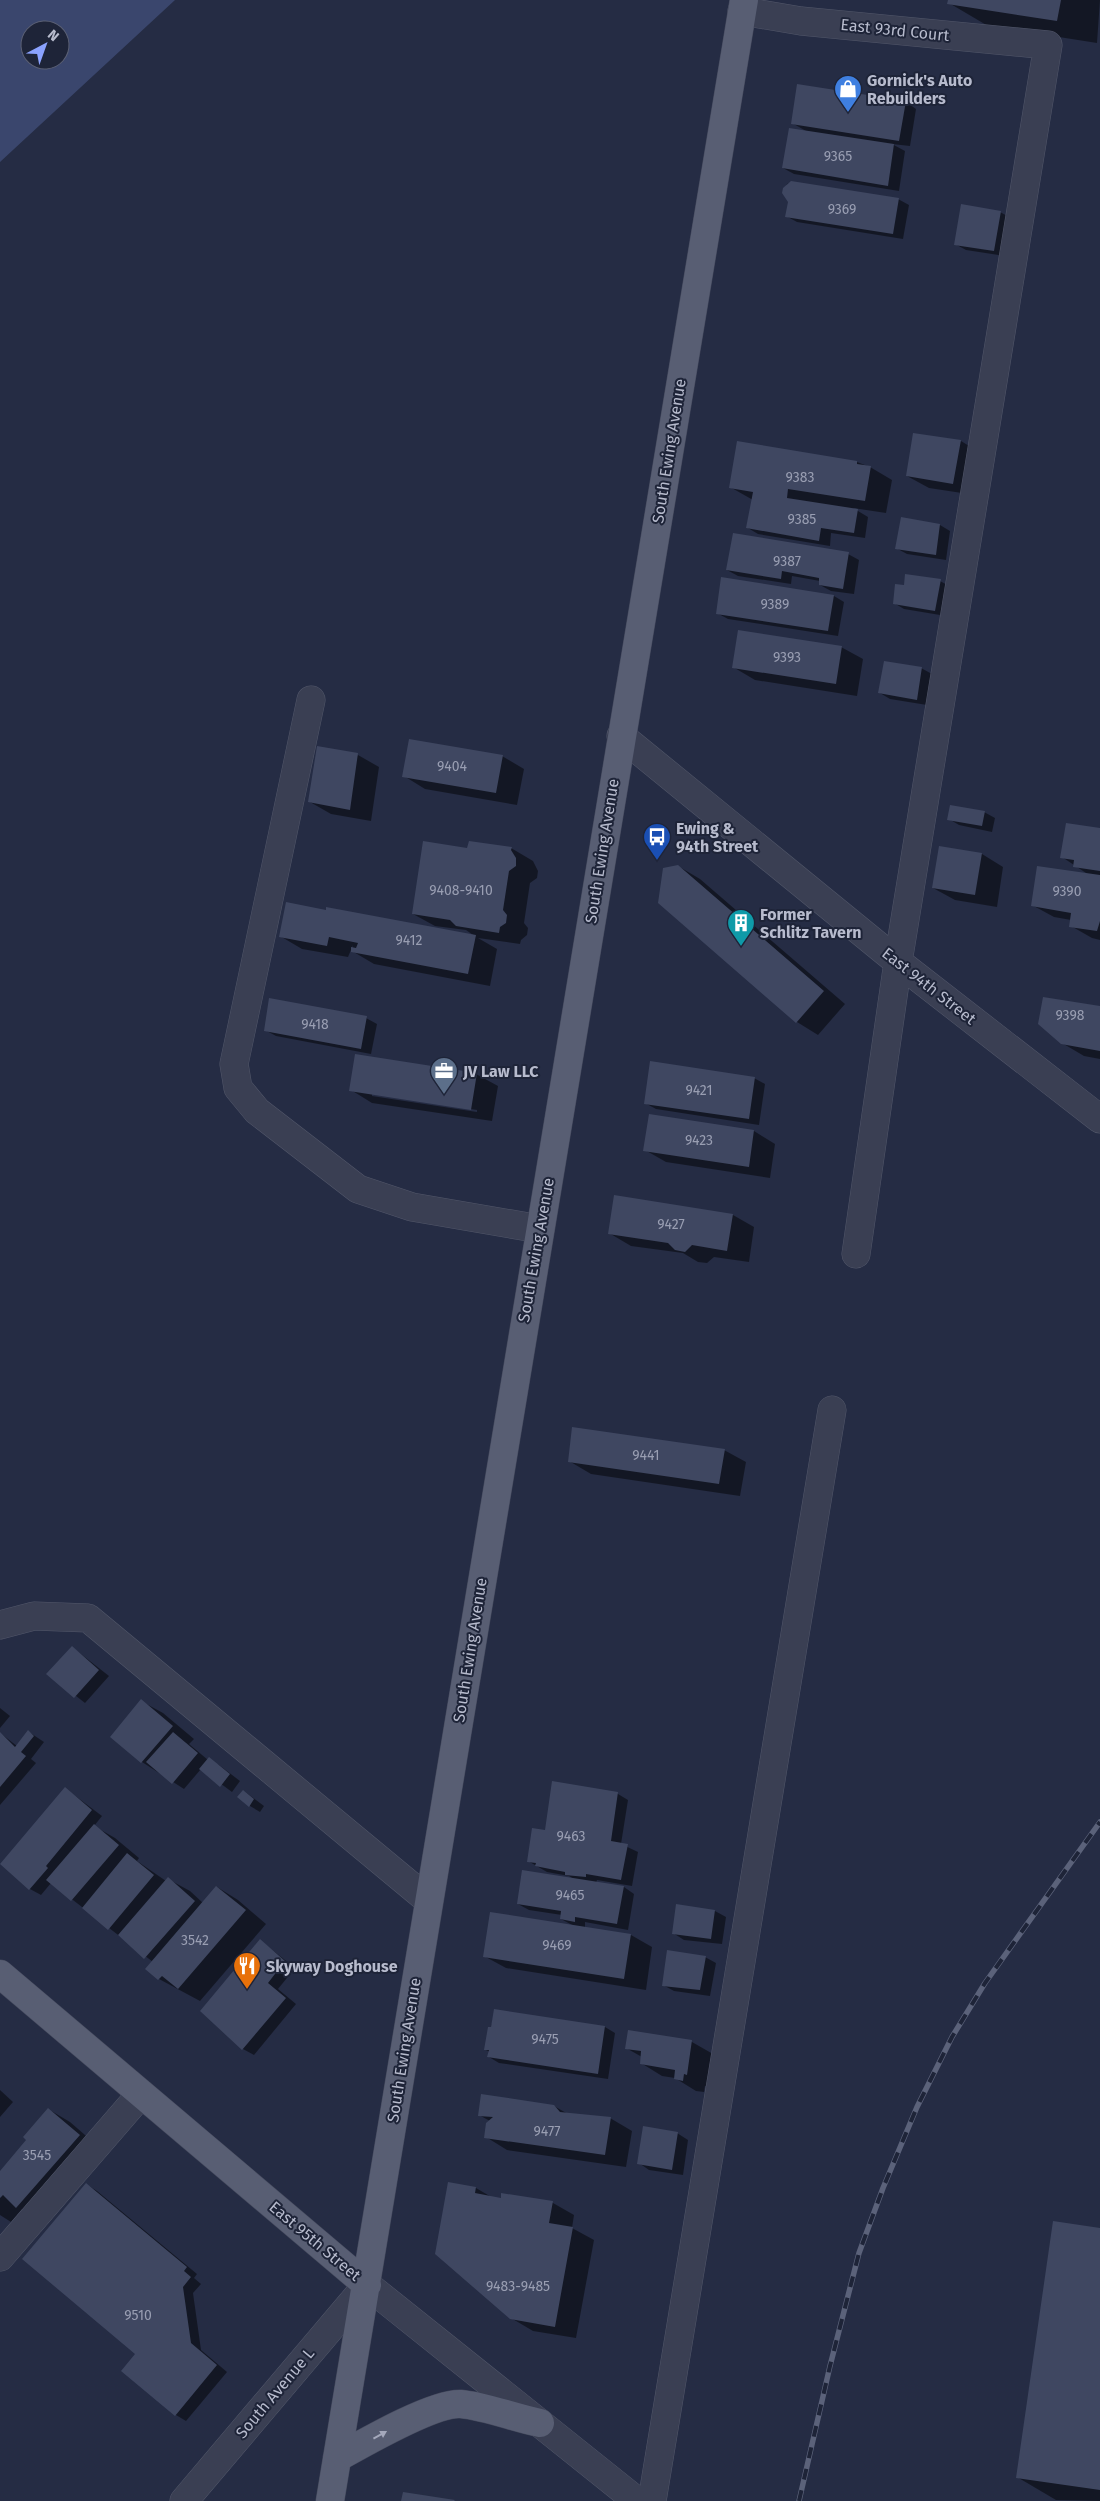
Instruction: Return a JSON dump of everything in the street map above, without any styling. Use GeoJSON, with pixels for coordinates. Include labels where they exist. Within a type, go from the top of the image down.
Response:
{"type":"FeatureCollection","features":[{"type":"Feature","properties":{"kind":"main road","name":"South Ewing Avenue"},"geometry":{"type":"LineString","coordinates":[[330,2501],[743,6]]}},
{"type":"Feature","properties":{"kind":"main road","name":"East 95th Street"},"geometry":{"type":"LineString","coordinates":[[0,1974],[367,2286]]}},
{"type":"Feature","properties":{"kind":"main road"},"geometry":{"type":"LineString","coordinates":[[337,2458],[397,2425],[459,2404],[540,2424]]}},
{"type":"Feature","properties":{"kind":"street","name":"East 93rd Court"},"geometry":{"type":"LineString","coordinates":[[743,6],[800,21],[1048,45],[898,962]]}},
{"type":"Feature","properties":{"kind":"street"},"geometry":{"type":"LineString","coordinates":[[311,700],[234,1064],[238,1088],[257,1111],[358,1189],[412,1207],[540,1229]]}},
{"type":"Feature","properties":{"kind":"street","name":"East 94th Street"},"geometry":{"type":"LineString","coordinates":[[621,736],[898,962],[1100,1119]]}},
{"type":"Feature","properties":{"kind":"street"},"geometry":{"type":"LineString","coordinates":[[856,1254],[898,962]]}},
{"type":"Feature","properties":{"kind":"street"},"geometry":{"type":"LineString","coordinates":[[652,2501],[832,1410]]}},
{"type":"Feature","properties":{"kind":"street"},"geometry":{"type":"LineString","coordinates":[[0,1625],[34,1616],[88,1618],[428,1900]]}},
{"type":"Feature","properties":{"kind":"street"},"geometry":{"type":"LineString","coordinates":[[0,2257],[141,2094]]}},
{"type":"Feature","properties":{"kind":"street","name":"East 95th Street"},"geometry":{"type":"LineString","coordinates":[[367,2286],[637,2501]]}},
{"type":"Feature","properties":{"kind":"street","name":"South Avenue L"},"geometry":{"type":"LineString","coordinates":[[184,2501],[367,2286]]}},
{"type":"Feature","properties":{"kind":"water"},"geometry":{"type":"Polygon","coordinates":[[[0,0],[175,0],[0,162],[0,0]]]}},
{"type":"Feature","properties":{"kind":"building"},"geometry":{"type":"Polygon","coordinates":[[[948,0],[1061,0],[1057,21],[947,4],[948,0]]]}},
{"type":"Feature","properties":{"kind":"building","name":"Gornick's Auto Rebuilders"},"geometry":{"type":"Polygon","coordinates":[[[797,84],[906,101],[899,141],[791,124],[797,84]]]}},
{"type":"Feature","properties":{"kind":"building"},"geometry":{"type":"Polygon","coordinates":[[[789,128],[894,144],[888,186],[782,168],[789,128]]]}},
{"type":"Feature","properties":{"kind":"building"},"geometry":{"type":"Polygon","coordinates":[[[791,181],[899,198],[893,234],[785,217],[788,202],[782,193],[783,188],[791,181]]]}},
{"type":"Feature","properties":{"kind":"building"},"geometry":{"type":"Polygon","coordinates":[[[961,204],[1001,211],[994,251],[954,245],[961,204]]]}},
{"type":"Feature","properties":{"kind":"building"},"geometry":{"type":"Polygon","coordinates":[[[913,433],[961,440],[953,484],[906,476],[913,433]]]}},
{"type":"Feature","properties":{"kind":"building"},"geometry":{"type":"Polygon","coordinates":[[[737,441],[857,461],[857,464],[871,466],[865,501],[788,489],[787,498],[858,509],[854,533],[821,528],[819,541],[746,528],[753,492],[729,488],[737,441]]]}},
{"type":"Feature","properties":{"kind":"building"},"geometry":{"type":"Polygon","coordinates":[[[901,517],[940,524],[936,555],[895,549],[901,517]]]}},
{"type":"Feature","properties":{"kind":"building"},"geometry":{"type":"Polygon","coordinates":[[[733,533],[849,552],[843,589],[819,585],[819,578],[782,571],[781,579],[726,570],[733,533]]]}},
{"type":"Feature","properties":{"kind":"building"},"geometry":{"type":"Polygon","coordinates":[[[905,574],[941,579],[935,611],[893,604],[895,584],[904,585],[905,574]]]}},
{"type":"Feature","properties":{"kind":"building"},"geometry":{"type":"Polygon","coordinates":[[[721,577],[834,595],[828,631],[716,614],[721,577]]]}},
{"type":"Feature","properties":{"kind":"building"},"geometry":{"type":"Polygon","coordinates":[[[738,630],[842,646],[836,684],[732,668],[738,630]]]}},
{"type":"Feature","properties":{"kind":"building"},"geometry":{"type":"Polygon","coordinates":[[[884,661],[922,667],[917,700],[878,693],[884,661]]]}},
{"type":"Feature","properties":{"kind":"building"},"geometry":{"type":"Polygon","coordinates":[[[409,739],[503,755],[496,793],[402,777],[409,739]]]}},
{"type":"Feature","properties":{"kind":"building"},"geometry":{"type":"Polygon","coordinates":[[[317,746],[358,753],[350,810],[308,802],[317,746]]]}},
{"type":"Feature","properties":{"kind":"building"},"geometry":{"type":"Polygon","coordinates":[[[950,805],[985,811],[982,826],[947,820],[950,805]]]}},
{"type":"Feature","properties":{"kind":"building"},"geometry":{"type":"Polygon","coordinates":[[[1066,823],[1100,828],[1100,871],[1073,867],[1074,860],[1060,858],[1066,823]]]}},
{"type":"Feature","properties":{"kind":"building"},"geometry":{"type":"Polygon","coordinates":[[[423,841],[467,848],[469,841],[512,847],[511,850],[516,858],[516,866],[509,871],[503,910],[507,915],[506,923],[500,927],[499,933],[456,926],[450,920],[412,914],[423,841]]]}},
{"type":"Feature","properties":{"kind":"building"},"geometry":{"type":"Polygon","coordinates":[[[939,846],[982,853],[975,895],[932,888],[939,846]]]}},
{"type":"Feature","properties":{"kind":"building","name":"Former Schlitz Tavern"},"geometry":{"type":"Polygon","coordinates":[[[678,865],[824,991],[796,1023],[658,903],[663,868],[678,865]]]}},
{"type":"Feature","properties":{"kind":"building"},"geometry":{"type":"Polygon","coordinates":[[[1037,866],[1100,875],[1100,921],[1097,931],[1069,927],[1071,913],[1031,906],[1037,866]]]}},
{"type":"Feature","properties":{"kind":"building"},"geometry":{"type":"Polygon","coordinates":[[[286,902],[326,910],[326,907],[476,935],[468,974],[351,952],[351,947],[356,948],[358,943],[329,937],[327,946],[279,937],[286,902]]]}},
{"type":"Feature","properties":{"kind":"building"},"geometry":{"type":"Polygon","coordinates":[[[1043,997],[1100,1006],[1100,1051],[1061,1044],[1038,1024],[1043,997]]]}},
{"type":"Feature","properties":{"kind":"building"},"geometry":{"type":"Polygon","coordinates":[[[269,998],[367,1016],[361,1049],[264,1031],[269,998]]]}},
{"type":"Feature","properties":{"kind":"building"},"geometry":{"type":"Polygon","coordinates":[[[355,1054],[477,1073],[471,1110],[349,1091],[355,1054]]]}},
{"type":"Feature","properties":{"kind":"building"},"geometry":{"type":"Polygon","coordinates":[[[650,1061],[755,1077],[749,1119],[644,1104],[650,1061]]]}},
{"type":"Feature","properties":{"kind":"building"},"geometry":{"type":"Polygon","coordinates":[[[649,1114],[754,1130],[749,1167],[643,1151],[649,1114]]]}},
{"type":"Feature","properties":{"kind":"building"},"geometry":{"type":"Polygon","coordinates":[[[614,1195],[733,1214],[727,1251],[692,1245],[685,1252],[675,1250],[668,1243],[608,1234],[614,1195]]]}},
{"type":"Feature","properties":{"kind":"building"},"geometry":{"type":"Polygon","coordinates":[[[572,1427],[725,1449],[719,1484],[568,1462],[572,1427]]]}},
{"type":"Feature","properties":{"kind":"building"},"geometry":{"type":"Polygon","coordinates":[[[72,1646],[99,1670],[74,1698],[46,1674],[72,1646]]]}},
{"type":"Feature","properties":{"kind":"building"},"geometry":{"type":"Polygon","coordinates":[[[141,1699],[173,1726],[141,1763],[110,1737],[141,1699]]]}},
{"type":"Feature","properties":{"kind":"building"},"geometry":{"type":"Polygon","coordinates":[[[28,1730],[34,1736],[21,1752],[26,1756],[0,1787],[0,1732],[15,1747],[28,1730]]]}},
{"type":"Feature","properties":{"kind":"building"},"geometry":{"type":"Polygon","coordinates":[[[173,1732],[198,1753],[172,1784],[146,1762],[173,1732]]]}},
{"type":"Feature","properties":{"kind":"building"},"geometry":{"type":"Polygon","coordinates":[[[209,1757],[230,1774],[220,1787],[199,1769],[209,1757]]]}},
{"type":"Feature","properties":{"kind":"building"},"geometry":{"type":"Polygon","coordinates":[[[552,1781],[618,1792],[611,1841],[628,1844],[621,1880],[586,1874],[586,1877],[565,1875],[565,1872],[535,1866],[536,1863],[527,1862],[532,1828],[545,1830],[552,1781]]]}},
{"type":"Feature","properties":{"kind":"building"},"geometry":{"type":"Polygon","coordinates":[[[65,1787],[92,1810],[29,1890],[0,1864],[65,1787]]]}},
{"type":"Feature","properties":{"kind":"building"},"geometry":{"type":"Polygon","coordinates":[[[243,1790],[254,1799],[249,1807],[237,1797],[243,1790]]]}},
{"type":"Feature","properties":{"kind":"building"},"geometry":{"type":"Polygon","coordinates":[[[94,1824],[119,1845],[71,1901],[46,1880],[94,1824]]]}},
{"type":"Feature","properties":{"kind":"building"},"geometry":{"type":"Polygon","coordinates":[[[127,1853],[154,1875],[108,1930],[82,1908],[127,1853]]]}},
{"type":"Feature","properties":{"kind":"building"},"geometry":{"type":"Polygon","coordinates":[[[522,1870],[624,1886],[617,1924],[575,1917],[575,1922],[560,1919],[561,1911],[517,1904],[522,1870]]]}},
{"type":"Feature","properties":{"kind":"building"},"geometry":{"type":"Polygon","coordinates":[[[168,1877],[195,1901],[144,1959],[118,1935],[168,1877]]]}},
{"type":"Feature","properties":{"kind":"building"},"geometry":{"type":"Polygon","coordinates":[[[216,1886],[246,1910],[178,1989],[162,1976],[158,1980],[145,1969],[216,1886]]]}},
{"type":"Feature","properties":{"kind":"building"},"geometry":{"type":"Polygon","coordinates":[[[676,1904],[715,1910],[711,1939],[672,1934],[676,1904]]]}},
{"type":"Feature","properties":{"kind":"building"},"geometry":{"type":"Polygon","coordinates":[[[490,1912],[631,1934],[624,1979],[483,1957],[490,1912]]]}},
{"type":"Feature","properties":{"kind":"building","name":"Skyway Doghouse"},"geometry":{"type":"Polygon","coordinates":[[[260,1939],[285,1961],[268,1983],[286,1998],[242,2050],[200,2011],[260,1939]]]}},
{"type":"Feature","properties":{"kind":"building"},"geometry":{"type":"Polygon","coordinates":[[[667,1950],[706,1956],[700,1990],[662,1986],[667,1950]]]}},
{"type":"Feature","properties":{"kind":"building"},"geometry":{"type":"Polygon","coordinates":[[[494,2009],[605,2026],[598,2074],[487,2057],[489,2050],[484,2050],[488,2027],[491,2027],[494,2009]]]}},
{"type":"Feature","properties":{"kind":"building"},"geometry":{"type":"Polygon","coordinates":[[[628,2030],[692,2040],[687,2075],[684,2074],[683,2081],[674,2079],[675,2070],[640,2064],[641,2051],[625,2049],[628,2030]]]}},
{"type":"Feature","properties":{"kind":"building"},"geometry":{"type":"Polygon","coordinates":[[[481,2094],[554,2105],[560,2112],[611,2117],[605,2155],[484,2138],[486,2123],[493,2117],[478,2116],[481,2094]]]}},
{"type":"Feature","properties":{"kind":"building"},"geometry":{"type":"Polygon","coordinates":[[[48,2108],[80,2135],[16,2208],[3,2195],[0,2198],[0,2171],[26,2140],[23,2137],[48,2108]]]}},
{"type":"Feature","properties":{"kind":"building"},"geometry":{"type":"Polygon","coordinates":[[[643,2126],[678,2132],[672,2170],[637,2164],[643,2126]]]}},
{"type":"Feature","properties":{"kind":"building"},"geometry":{"type":"Polygon","coordinates":[[[448,2182],[476,2187],[475,2193],[501,2198],[501,2193],[553,2201],[549,2223],[573,2227],[555,2327],[510,2319],[435,2254],[448,2182]]]}},
{"type":"Feature","properties":{"kind":"building"},"geometry":{"type":"Polygon","coordinates":[[[86,2183],[187,2267],[184,2271],[191,2277],[183,2287],[191,2343],[217,2365],[175,2416],[121,2371],[135,2354],[22,2259],[86,2183]]]}},
{"type":"Feature","properties":{"kind":"building"},"geometry":{"type":"Polygon","coordinates":[[[1053,2221],[1100,2228],[1100,2490],[1016,2478],[1053,2221]]]}},
{"type":"Feature","properties":{"kind":"building"},"geometry":{"type":"Polygon","coordinates":[[[403,2492],[455,2500],[401,2501],[403,2492]]]}},
{"type":"Feature","properties":{"kind":"railway"},"geometry":{"type":"LineString","coordinates":[[799,2501],[830,2366],[859,2253],[883,2188],[917,2107],[952,2037],[985,1983],[1100,1822]]}},
{"type":"Feature","properties":{"kind":"place","name":"Gornick's Auto Rebuilders"},"geometry":{"type":"Point","coordinates":[848,113]}},
{"type":"Feature","properties":{"kind":"place","name":"Ewing & 94th Street"},"geometry":{"type":"Point","coordinates":[657,861]}},
{"type":"Feature","properties":{"kind":"place","name":"Former Schlitz Tavern"},"geometry":{"type":"Point","coordinates":[741,947]}},
{"type":"Feature","properties":{"kind":"place","name":"JV Law LLC"},"geometry":{"type":"Point","coordinates":[444,1095]}},
{"type":"Feature","properties":{"kind":"place","name":"Skyway Doghouse"},"geometry":{"type":"Point","coordinates":[247,1990]}}]}
